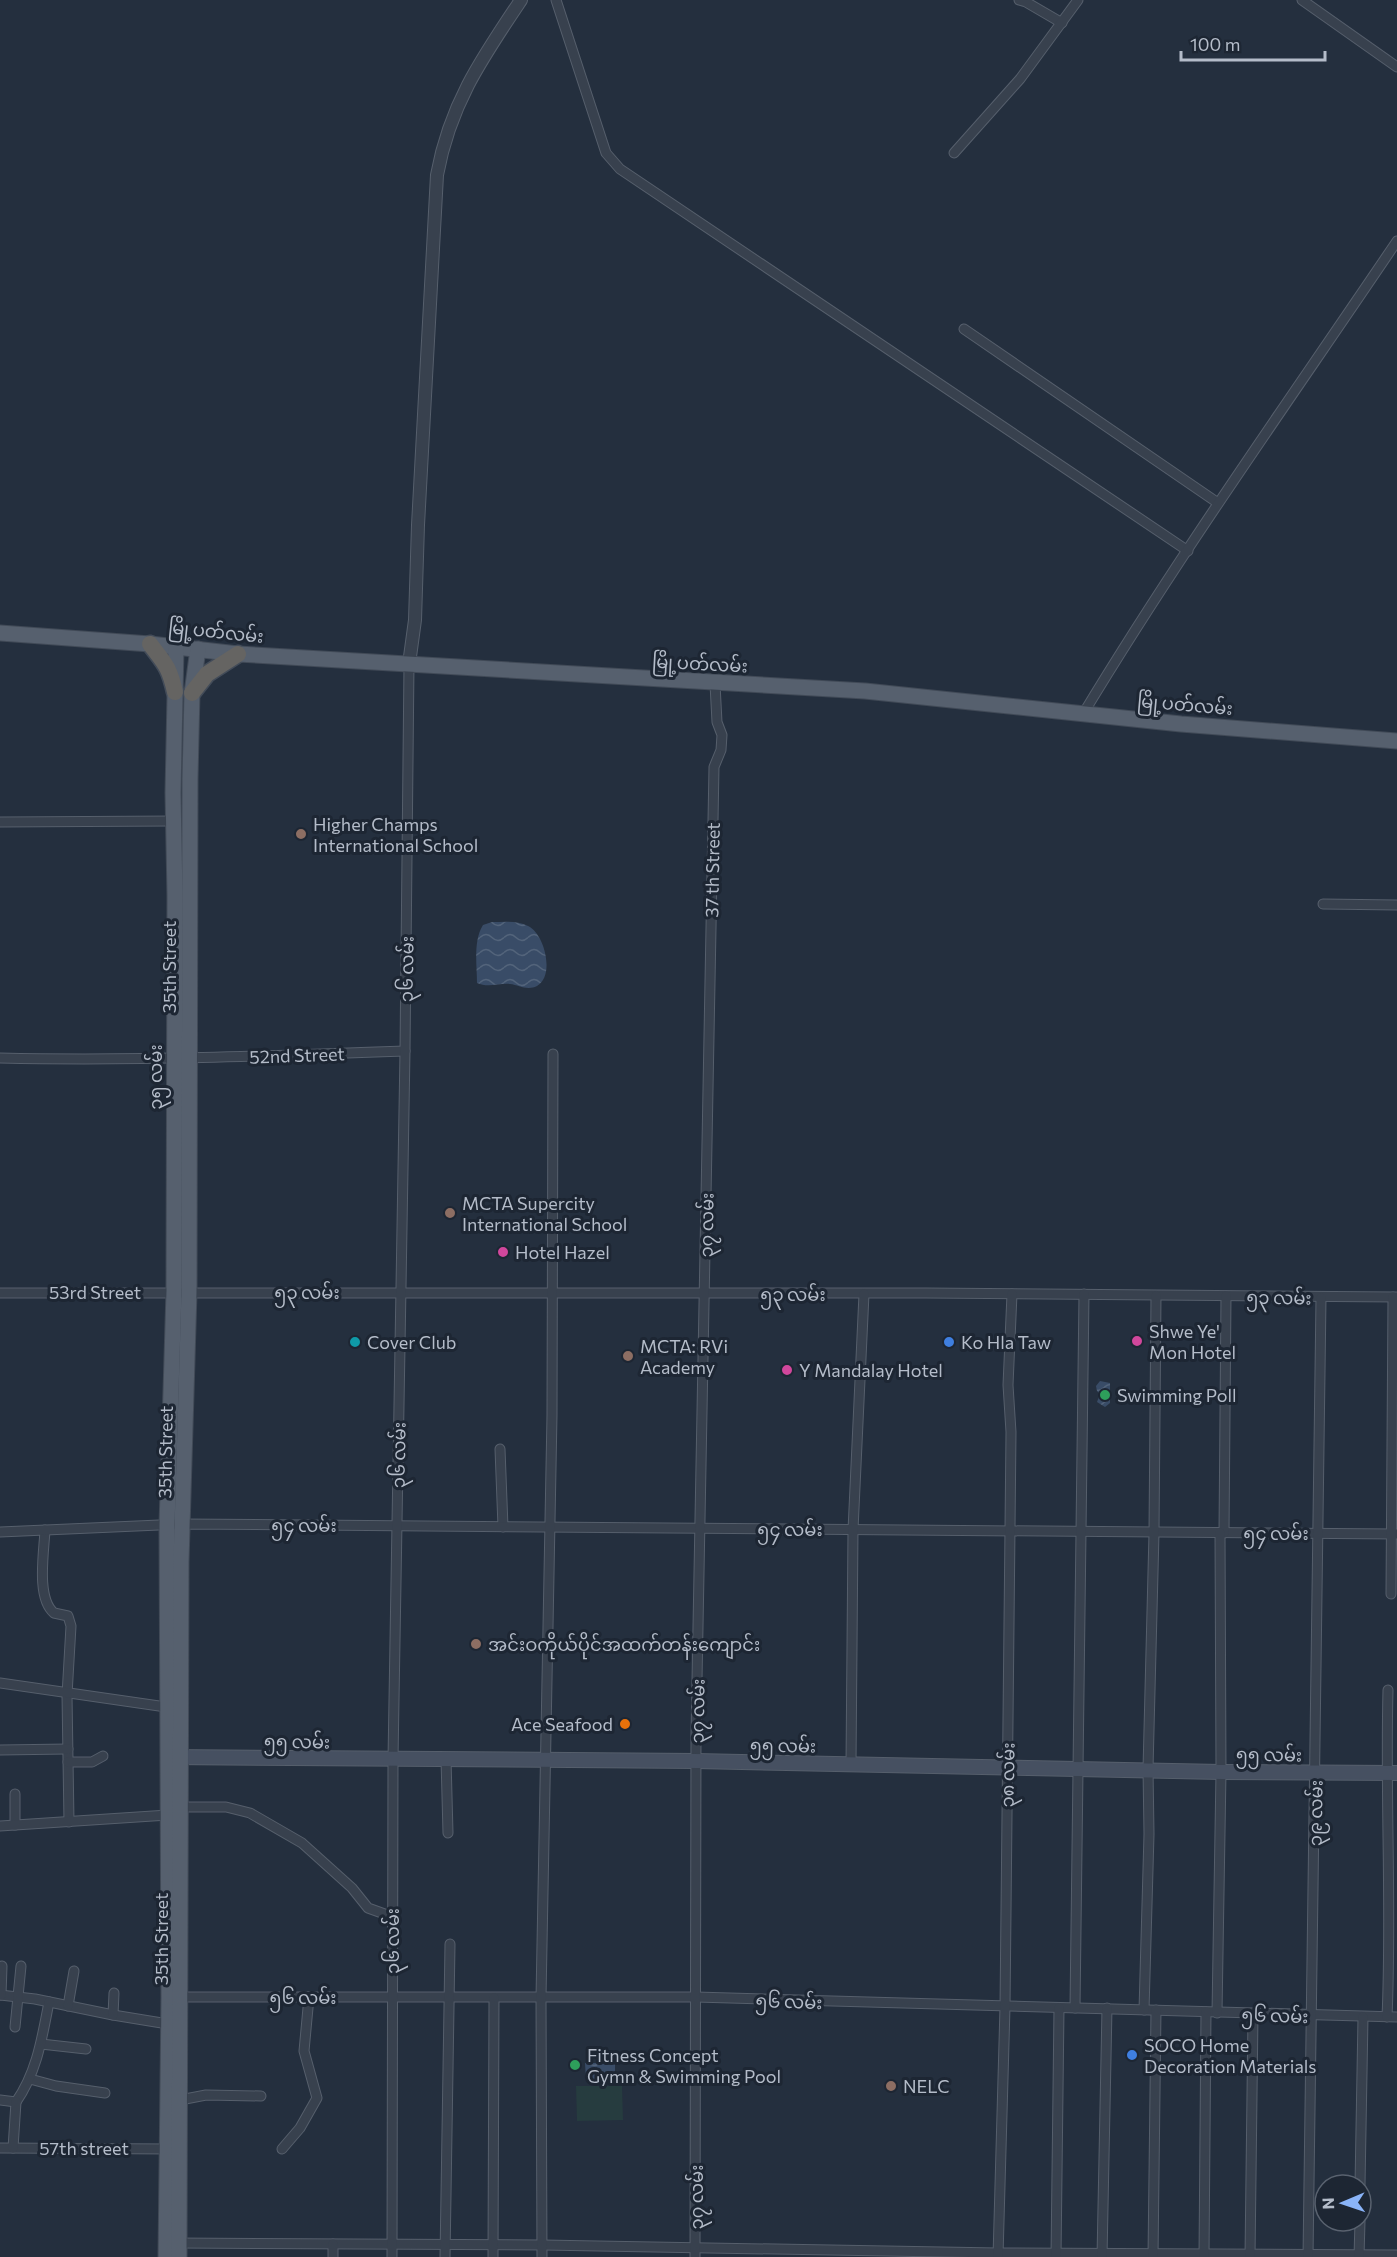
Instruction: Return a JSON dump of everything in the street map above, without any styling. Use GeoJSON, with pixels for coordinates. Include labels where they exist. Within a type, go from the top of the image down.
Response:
{"type":"FeatureCollection","features":[{"type":"Feature","properties":{"kind":"highway"},"geometry":{"type":"LineString","coordinates":[[150,644],[164,660],[184,692],[238,654]]}},
{"type":"Feature","properties":{"kind":"main road","name":"မြို့ပတ်လမ်း"},"geometry":{"type":"LineString","coordinates":[[0,633],[150,644],[238,654],[715,684],[865,691],[1083,714],[1397,741]]}},
{"type":"Feature","properties":{"kind":"main road","name":"၃၅ လမ်း"},"geometry":{"type":"LineString","coordinates":[[176,647],[184,692],[173,778],[181,1059],[182,1292]]}},
{"type":"Feature","properties":{"kind":"main road","name":"35th Street"},"geometry":{"type":"LineString","coordinates":[[181,1059],[190,779],[184,692],[198,649]]}},
{"type":"Feature","properties":{"kind":"main road"},"geometry":{"type":"LineString","coordinates":[[173,778],[190,779]]}},
{"type":"Feature","properties":{"kind":"main road","name":"35th Street"},"geometry":{"type":"LineString","coordinates":[[174,1708],[182,1524],[182,1292]]}},
{"type":"Feature","properties":{"kind":"main road","name":"35th Street"},"geometry":{"type":"LineString","coordinates":[[173,2149],[180,2100],[175,1997],[174,1708],[167,1525],[182,1292]]}},
{"type":"Feature","properties":{"kind":"main road","name":"၅၅ လမ်း"},"geometry":{"type":"LineString","coordinates":[[174,1757],[696,1761],[1221,1772],[1391,1773]]}},
{"type":"Feature","properties":{"kind":"main road","name":"35th Street"},"geometry":{"type":"LineString","coordinates":[[173,2250],[173,2149],[168,2024],[175,1997]]}},
{"type":"Feature","properties":{"kind":"street"},"geometry":{"type":"LineString","coordinates":[[409,664],[415,620],[437,175],[448,128],[464,92],[486,52],[521,0]]}},
{"type":"Feature","properties":{"kind":"street"},"geometry":{"type":"LineString","coordinates":[[556,0],[606,153],[620,169],[1188,551]]}},
{"type":"Feature","properties":{"kind":"street"},"geometry":{"type":"LineString","coordinates":[[1019,0],[1062,23]]}},
{"type":"Feature","properties":{"kind":"street"},"geometry":{"type":"LineString","coordinates":[[954,153],[1020,78],[1078,0]]}},
{"type":"Feature","properties":{"kind":"street"},"geometry":{"type":"LineString","coordinates":[[1302,0],[1397,67]]}},
{"type":"Feature","properties":{"kind":"street"},"geometry":{"type":"LineString","coordinates":[[1083,714],[1126,643],[1218,503],[1397,240]]}},
{"type":"Feature","properties":{"kind":"street"},"geometry":{"type":"LineString","coordinates":[[964,328],[1218,503]]}},
{"type":"Feature","properties":{"kind":"street","name":"၃၆ လမ်း"},"geometry":{"type":"LineString","coordinates":[[392,2257],[393,1759],[409,664]]}},
{"type":"Feature","properties":{"kind":"street","name":"37 th Street"},"geometry":{"type":"LineString","coordinates":[[710,1058],[714,767],[721,750],[722,735],[717,722],[715,684]]}},
{"type":"Feature","properties":{"kind":"street"},"geometry":{"type":"LineString","coordinates":[[0,822],[173,821]]}},
{"type":"Feature","properties":{"kind":"street"},"geometry":{"type":"LineString","coordinates":[[1323,904],[1397,905]]}},
{"type":"Feature","properties":{"kind":"street","name":"52nd Street"},"geometry":{"type":"LineString","coordinates":[[0,1058],[181,1059],[405,1052]]}},
{"type":"Feature","properties":{"kind":"street"},"geometry":{"type":"LineString","coordinates":[[542,2257],[541,1998],[550,1528],[553,1054]]}},
{"type":"Feature","properties":{"kind":"street","name":"၃၇ လမ်း"},"geometry":{"type":"LineString","coordinates":[[695,2253],[696,1761],[710,1058]]}},
{"type":"Feature","properties":{"kind":"street","name":"၅၃ လမ်း"},"geometry":{"type":"LineString","coordinates":[[182,1292],[1395,1297]]}},
{"type":"Feature","properties":{"kind":"street","name":"53rd Street"},"geometry":{"type":"LineString","coordinates":[[0,1293],[182,1292]]}},
{"type":"Feature","properties":{"kind":"street"},"geometry":{"type":"LineString","coordinates":[[851,1764],[853,1530],[864,1294]]}},
{"type":"Feature","properties":{"kind":"street","name":"၃၈ လမ်း"},"geometry":{"type":"LineString","coordinates":[[998,2255],[1005,2007],[1011,1432],[1008,1385],[1012,1294]]}},
{"type":"Feature","properties":{"kind":"street"},"geometry":{"type":"LineString","coordinates":[[1075,2008],[1084,1294]]}},
{"type":"Feature","properties":{"kind":"street"},"geometry":{"type":"LineString","coordinates":[[1144,2010],[1149,1856],[1148,1769],[1154,1533],[1156,1296]]}},
{"type":"Feature","properties":{"kind":"street"},"geometry":{"type":"LineString","coordinates":[[1217,2013],[1226,1296]]}},
{"type":"Feature","properties":{"kind":"street"},"geometry":{"type":"LineString","coordinates":[[1391,1594],[1394,1534],[1395,1297]]}},
{"type":"Feature","properties":{"kind":"street","name":"၃၉ လမ်း"},"geometry":{"type":"LineString","coordinates":[[1308,2256],[1321,1298]]}},
{"type":"Feature","properties":{"kind":"street"},"geometry":{"type":"LineString","coordinates":[[500,1449],[503,1527]]}},
{"type":"Feature","properties":{"kind":"street","name":"၅၄ လမ်း"},"geometry":{"type":"LineString","coordinates":[[0,1532],[182,1524],[1394,1534]]}},
{"type":"Feature","properties":{"kind":"street"},"geometry":{"type":"LineString","coordinates":[[45,1530],[46,1601],[54,1613],[69,1616],[71,1626],[67,1695],[69,1822]]}},
{"type":"Feature","properties":{"kind":"street"},"geometry":{"type":"LineString","coordinates":[[0,1683],[67,1695],[174,1708]]}},
{"type":"Feature","properties":{"kind":"street"},"geometry":{"type":"LineString","coordinates":[[1388,1690],[1391,1773],[1392,2017]]}},
{"type":"Feature","properties":{"kind":"street"},"geometry":{"type":"LineString","coordinates":[[0,1750],[68,1749]]}},
{"type":"Feature","properties":{"kind":"street"},"geometry":{"type":"LineString","coordinates":[[68,1762],[92,1762],[103,1756]]}},
{"type":"Feature","properties":{"kind":"street"},"geometry":{"type":"LineString","coordinates":[[446,1759],[448,1833]]}},
{"type":"Feature","properties":{"kind":"street"},"geometry":{"type":"LineString","coordinates":[[15,1794],[15,1825]]}},
{"type":"Feature","properties":{"kind":"street"},"geometry":{"type":"LineString","coordinates":[[0,1826],[226,1807],[250,1813],[302,1843],[352,1888],[368,1908],[393,1917]]}},
{"type":"Feature","properties":{"kind":"street"},"geometry":{"type":"LineString","coordinates":[[445,2257],[450,1944]]}},
{"type":"Feature","properties":{"kind":"street"},"geometry":{"type":"LineString","coordinates":[[2,1966],[1,1995],[19,1996],[168,2024]]}},
{"type":"Feature","properties":{"kind":"street"},"geometry":{"type":"LineString","coordinates":[[15,2027],[21,1966]]}},
{"type":"Feature","properties":{"kind":"street"},"geometry":{"type":"LineString","coordinates":[[68,2006],[74,1971]]}},
{"type":"Feature","properties":{"kind":"street"},"geometry":{"type":"LineString","coordinates":[[113,2015],[114,1993]]}},
{"type":"Feature","properties":{"kind":"street","name":"၅၆ လမ်း"},"geometry":{"type":"LineString","coordinates":[[175,1997],[696,1997],[1392,2017]]}},
{"type":"Feature","properties":{"kind":"street"},"geometry":{"type":"LineString","coordinates":[[282,2149],[300,2128],[317,2098],[304,2051],[309,1997]]}},
{"type":"Feature","properties":{"kind":"street"},"geometry":{"type":"LineString","coordinates":[[493,2257],[494,1998]]}},
{"type":"Feature","properties":{"kind":"street"},"geometry":{"type":"LineString","coordinates":[[13,2148],[16,2102],[30,2079],[49,2002]]}},
{"type":"Feature","properties":{"kind":"street"},"geometry":{"type":"LineString","coordinates":[[1056,2255],[1059,2007]]}},
{"type":"Feature","properties":{"kind":"street"},"geometry":{"type":"LineString","coordinates":[[1102,2256],[1107,2008]]}},
{"type":"Feature","properties":{"kind":"street"},"geometry":{"type":"LineString","coordinates":[[1153,2256],[1156,2010]]}},
{"type":"Feature","properties":{"kind":"street"},"geometry":{"type":"LineString","coordinates":[[1204,2256],[1206,2012]]}},
{"type":"Feature","properties":{"kind":"street"},"geometry":{"type":"LineString","coordinates":[[1250,2256],[1253,2014]]}},
{"type":"Feature","properties":{"kind":"street"},"geometry":{"type":"LineString","coordinates":[[1360,2173],[1363,2017]]}},
{"type":"Feature","properties":{"kind":"street"},"geometry":{"type":"LineString","coordinates":[[40,2044],[86,2049]]}},
{"type":"Feature","properties":{"kind":"street"},"geometry":{"type":"LineString","coordinates":[[30,2079],[56,2086],[105,2093]]}},
{"type":"Feature","properties":{"kind":"street"},"geometry":{"type":"LineString","coordinates":[[180,2100],[206,2095],[261,2096]]}},
{"type":"Feature","properties":{"kind":"street"},"geometry":{"type":"LineString","coordinates":[[0,2100],[16,2102]]}},
{"type":"Feature","properties":{"kind":"street","name":"57th street"},"geometry":{"type":"LineString","coordinates":[[0,2148],[173,2149]]}},
{"type":"Feature","properties":{"kind":"street"},"geometry":{"type":"LineString","coordinates":[[1359,2256],[1360,2233]]}},
{"type":"Feature","properties":{"kind":"street"},"geometry":{"type":"LineString","coordinates":[[333,2244],[333,2257]]}},
{"type":"Feature","properties":{"kind":"street"},"geometry":{"type":"LineString","coordinates":[[173,2250],[333,2244],[615,2247],[695,2253],[1102,2256],[1397,2255]]}},
{"type":"Feature","properties":{"kind":"street"},"geometry":{"type":"LineString","coordinates":[[615,2247],[615,2257]]}},
{"type":"Feature","properties":{"kind":"green space"},"geometry":{"type":"Polygon","coordinates":[[[576,2086],[622,2086],[623,2120],[577,2121],[576,2086]]]}},
{"type":"Feature","properties":{"kind":"water"},"geometry":{"type":"Polygon","coordinates":[[[492,922],[524,924],[534,930],[539,937],[547,965],[546,974],[537,986],[526,988],[510,984],[477,983],[478,938],[483,925],[492,922]]]}},
{"type":"Feature","properties":{"kind":"water","name":"Swimming Poll"},"geometry":{"type":"Polygon","coordinates":[[[1100,1381],[1110,1383],[1110,1403],[1105,1407],[1097,1402],[1100,1394],[1096,1386],[1100,1381]]]}},
{"type":"Feature","properties":{"kind":"water"},"geometry":{"type":"Polygon","coordinates":[[[585,2063],[615,2063],[615,2079],[586,2079],[585,2063]]]}},
{"type":"Feature","properties":{"kind":"place","name":"Higher Champs International School"},"geometry":{"type":"Point","coordinates":[301,834]}},
{"type":"Feature","properties":{"kind":"place","name":"MCTA Supercity International School"},"geometry":{"type":"Point","coordinates":[450,1213]}},
{"type":"Feature","properties":{"kind":"place","name":"Hotel Hazel"},"geometry":{"type":"Point","coordinates":[503,1252]}},
{"type":"Feature","properties":{"kind":"place","name":"Shwe Ye' Mon Hotel"},"geometry":{"type":"Point","coordinates":[1137,1341]}},
{"type":"Feature","properties":{"kind":"place","name":"Cover Club"},"geometry":{"type":"Point","coordinates":[355,1342]}},
{"type":"Feature","properties":{"kind":"place","name":"Ko Hla Taw"},"geometry":{"type":"Point","coordinates":[949,1342]}},
{"type":"Feature","properties":{"kind":"place","name":"MCTA: RVi Academy"},"geometry":{"type":"Point","coordinates":[628,1356]}},
{"type":"Feature","properties":{"kind":"place","name":"Y Mandalay Hotel"},"geometry":{"type":"Point","coordinates":[787,1370]}},
{"type":"Feature","properties":{"kind":"place","name":"Swimming Poll"},"geometry":{"type":"Point","coordinates":[1105,1395]}},
{"type":"Feature","properties":{"kind":"place","name":"အင်းဝကိုယ်ပိုင်အထက်တန်းကျောင်း"},"geometry":{"type":"Point","coordinates":[476,1644]}},
{"type":"Feature","properties":{"kind":"place","name":"Ace Seafood"},"geometry":{"type":"Point","coordinates":[625,1724]}},
{"type":"Feature","properties":{"kind":"place","name":"SOCO Home Decoration Materials"},"geometry":{"type":"Point","coordinates":[1132,2055]}},
{"type":"Feature","properties":{"kind":"place","name":"Fitness Concept Gymn & Swimming Pool"},"geometry":{"type":"Point","coordinates":[575,2065]}},
{"type":"Feature","properties":{"kind":"place","name":"NELC"},"geometry":{"type":"Point","coordinates":[891,2086]}}]}
